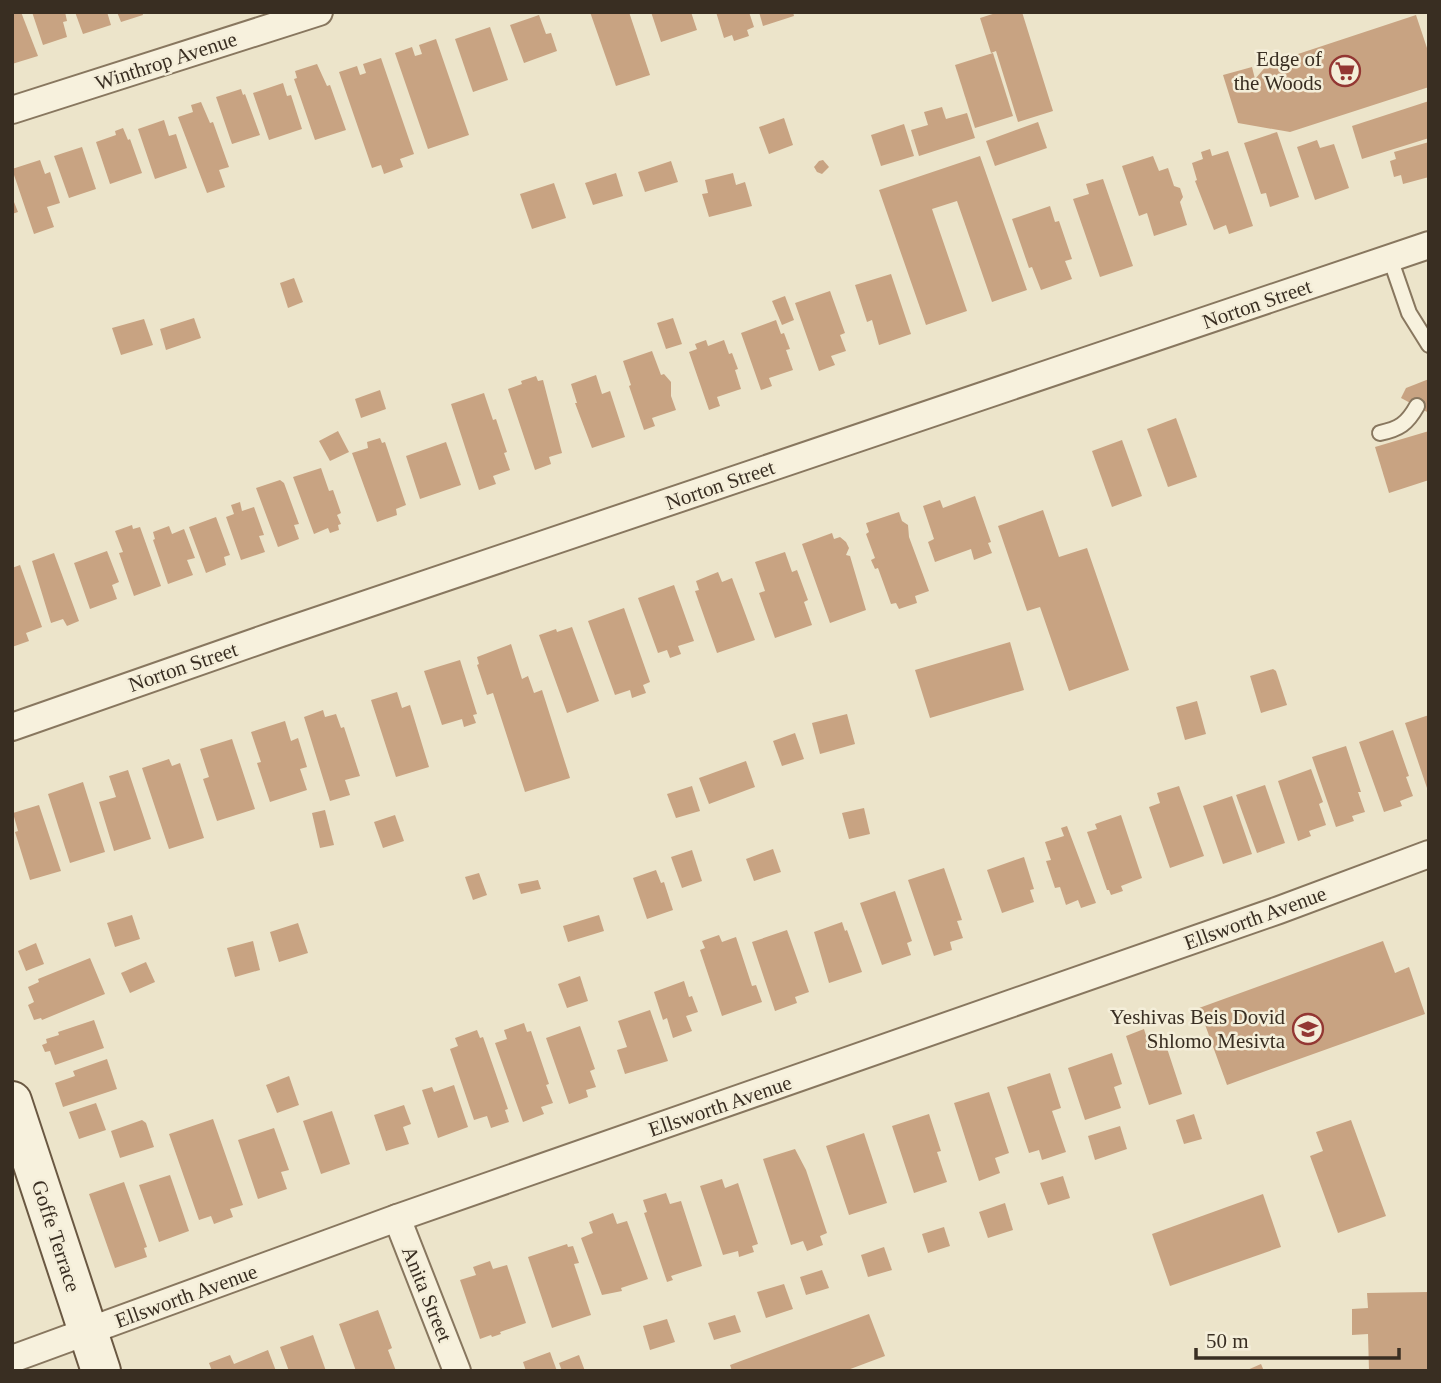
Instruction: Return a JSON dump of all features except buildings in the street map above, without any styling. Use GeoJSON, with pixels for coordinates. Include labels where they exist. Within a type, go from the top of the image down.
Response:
{"type":"FeatureCollection","features":[{"type":"Feature","properties":{"kind":"main road","name":"Goffe Terrace"},"geometry":{"type":"LineString","coordinates":[[12,1101],[101,1371]]}},
{"type":"Feature","properties":{"kind":"street","name":"Winthrop Avenue"},"geometry":{"type":"LineString","coordinates":[[12,110],[319,12]]}},
{"type":"Feature","properties":{"kind":"street","name":"Norton Street"},"geometry":{"type":"LineString","coordinates":[[12,727],[291,629],[1429,245]]}},
{"type":"Feature","properties":{"kind":"street","name":"Ellsworth Avenue"},"geometry":{"type":"LineString","coordinates":[[12,1359],[397,1218],[1266,915],[1429,854]]}},
{"type":"Feature","properties":{"kind":"street","name":"Anita Street"},"geometry":{"type":"LineString","coordinates":[[397,1218],[457,1371]]}},
{"type":"Feature","properties":{"kind":"lane"},"geometry":{"type":"LineString","coordinates":[[1390,258],[1409,313],[1429,345]]}},
{"type":"Feature","properties":{"kind":"lane"},"geometry":{"type":"LineString","coordinates":[[1380,433],[1399,429],[1409,420],[1417,406]]}},
{"type":"Feature","properties":{"kind":"place","name":"Edge of the Woods"},"geometry":{"type":"Point","coordinates":[1345,71]}},
{"type":"Feature","properties":{"kind":"place","name":"Yeshivas Beis Dovid Shlomo Mesivta"},"geometry":{"type":"Point","coordinates":[1308,1029]}}]}
